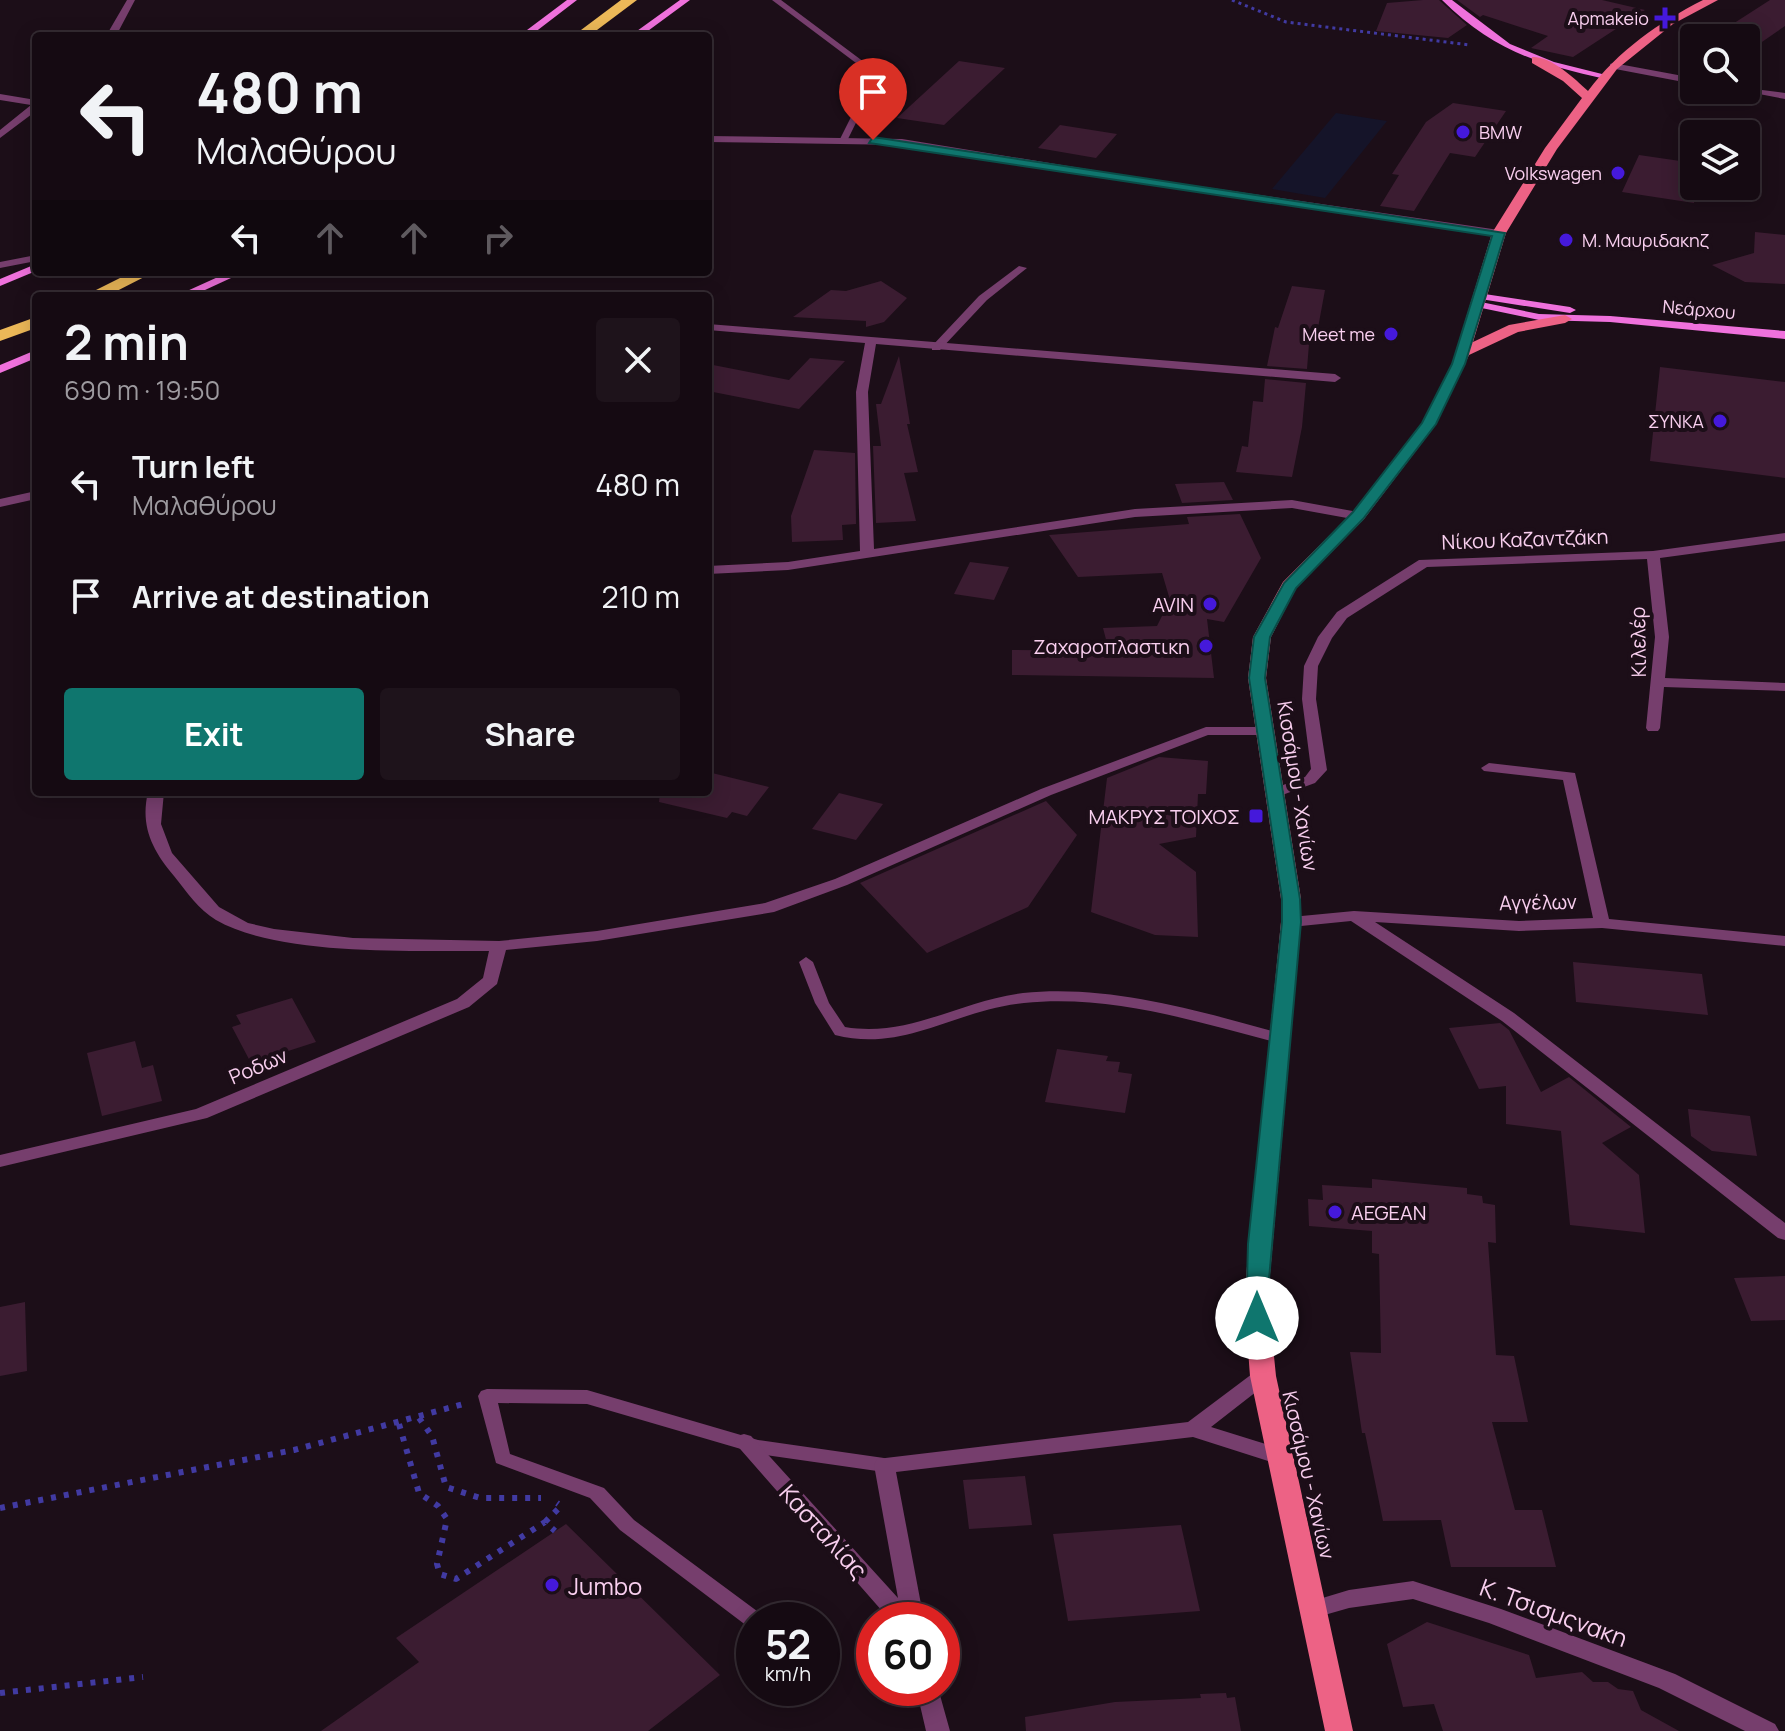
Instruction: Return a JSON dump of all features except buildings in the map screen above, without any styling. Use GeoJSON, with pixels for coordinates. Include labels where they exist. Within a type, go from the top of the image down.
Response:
{"type":"FeatureCollection","features":[{"type":"Feature","properties":{"kind":"highway"},"geometry":{"type":"LineString","coordinates":[[586,32],[630,0]]}},
{"type":"Feature","properties":{"kind":"highway"},"geometry":{"type":"LineString","coordinates":[[102,292],[137,276]]}},
{"type":"Feature","properties":{"kind":"highway"},"geometry":{"type":"LineString","coordinates":[[0,336],[32,324]]}},
{"type":"Feature","properties":{"kind":"main road","name":"Κισσάμου - Χανίων"},"geometry":{"type":"LineString","coordinates":[[1339,1731],[1263,1376],[1256,1297],[1291,922],[1291,899],[1257,678],[1262,637],[1289,586],[1358,516],[1429,424],[1462,353],[1499,233],[1516,200],[1609,71],[1669,22],[1712,0]]}},
{"type":"Feature","properties":{"kind":"main road"},"geometry":{"type":"LineString","coordinates":[[1536,60],[1567,78],[1589,98]]}},
{"type":"Feature","properties":{"kind":"main road"},"geometry":{"type":"LineString","coordinates":[[1462,353],[1514,328],[1565,314]]}},
{"type":"Feature","properties":{"kind":"street"},"geometry":{"type":"LineString","coordinates":[[113,32],[131,0]]}},
{"type":"Feature","properties":{"kind":"street"},"geometry":{"type":"LineString","coordinates":[[529,32],[573,0]]}},
{"type":"Feature","properties":{"kind":"street"},"geometry":{"type":"LineString","coordinates":[[641,32],[686,0]]}},
{"type":"Feature","properties":{"kind":"street"},"geometry":{"type":"LineString","coordinates":[[1446,0],[1507,46],[1536,60],[1680,79]]}},
{"type":"Feature","properties":{"kind":"street"},"geometry":{"type":"LineString","coordinates":[[1760,92],[1785,96]]}},
{"type":"Feature","properties":{"kind":"street"},"geometry":{"type":"LineString","coordinates":[[0,97],[32,104]]}},
{"type":"Feature","properties":{"kind":"street"},"geometry":{"type":"LineString","coordinates":[[0,135],[32,108]]}},
{"type":"Feature","properties":{"kind":"street"},"geometry":{"type":"LineString","coordinates":[[712,139],[902,142],[1499,233]]}},
{"type":"Feature","properties":{"kind":"street"},"geometry":{"type":"LineString","coordinates":[[0,265],[32,259]]}},
{"type":"Feature","properties":{"kind":"street"},"geometry":{"type":"LineString","coordinates":[[0,283],[32,269]]}},
{"type":"Feature","properties":{"kind":"street"},"geometry":{"type":"LineString","coordinates":[[191,292],[229,276]]}},
{"type":"Feature","properties":{"kind":"street","name":"Νεάρχου"},"geometry":{"type":"LineString","coordinates":[[1477,300],[1514,314],[1565,314],[1785,335]]}},
{"type":"Feature","properties":{"kind":"street"},"geometry":{"type":"LineString","coordinates":[[712,327],[936,348],[1335,378]]}},
{"type":"Feature","properties":{"kind":"street"},"geometry":{"type":"LineString","coordinates":[[867,551],[862,392],[871,341]]}},
{"type":"Feature","properties":{"kind":"street"},"geometry":{"type":"LineString","coordinates":[[0,369],[32,356]]}},
{"type":"Feature","properties":{"kind":"street"},"geometry":{"type":"LineString","coordinates":[[0,503],[32,496]]}},
{"type":"Feature","properties":{"kind":"street"},"geometry":{"type":"LineString","coordinates":[[712,570],[788,566],[867,551],[1135,513],[1292,504],[1358,516]]}},
{"type":"Feature","properties":{"kind":"street"},"geometry":{"type":"LineString","coordinates":[[1653,555],[1785,537]]}},
{"type":"Feature","properties":{"kind":"street","name":"Κιλελέρ"},"geometry":{"type":"LineString","coordinates":[[1653,555],[1662,637],[1653,728]]}},
{"type":"Feature","properties":{"kind":"street","name":"Νίκου Καζαντζάκη"},"geometry":{"type":"LineString","coordinates":[[1274,793],[1310,780],[1319,770],[1309,699],[1311,666],[1325,637],[1342,615],[1377,591],[1424,563],[1438,560],[1653,555]]}},
{"type":"Feature","properties":{"kind":"street"},"geometry":{"type":"LineString","coordinates":[[1659,682],[1785,687]]}},
{"type":"Feature","properties":{"kind":"street"},"geometry":{"type":"LineString","coordinates":[[155,796],[150,812],[156,840],[173,866],[221,916],[257,930],[298,937],[498,949],[768,908],[841,882],[1046,792],[1206,731],[1266,731]]}},
{"type":"Feature","properties":{"kind":"street"},"geometry":{"type":"LineString","coordinates":[[1489,768],[1570,776],[1602,923]]}},
{"type":"Feature","properties":{"kind":"street"},"geometry":{"type":"LineString","coordinates":[[1354,916],[1508,1017],[1785,1233]]}},
{"type":"Feature","properties":{"kind":"street","name":"Αγγέλων"},"geometry":{"type":"LineString","coordinates":[[1291,922],[1354,916],[1519,926],[1602,923],[1785,941]]}},
{"type":"Feature","properties":{"kind":"street","name":"Ροδων"},"geometry":{"type":"LineString","coordinates":[[0,1161],[201,1114],[463,1003],[491,980],[498,949]]}},
{"type":"Feature","properties":{"kind":"street"},"geometry":{"type":"LineString","coordinates":[[1193,1429],[1263,1376]]}},
{"type":"Feature","properties":{"kind":"street"},"geometry":{"type":"LineString","coordinates":[[884,1465],[1193,1429],[1281,1457]]}},
{"type":"Feature","properties":{"kind":"street","name":"Κασταλίας"},"geometry":{"type":"LineString","coordinates":[[744,1442],[888,1602]]}},
{"type":"Feature","properties":{"kind":"street","name":"Κασταλίας"},"geometry":{"type":"LineString","coordinates":[[884,1465],[910,1602]]}},
{"type":"Feature","properties":{"kind":"street","name":"Κ. Τσισμςνακη"},"geometry":{"type":"LineString","coordinates":[[1314,1609],[1349,1599],[1413,1590],[1493,1615],[1667,1681],[1767,1731]]}},
{"type":"Feature","properties":{"kind":"street"},"geometry":{"type":"LineString","coordinates":[[932,1706],[938,1731]]}},
{"type":"Feature","properties":{"kind":"lane"},"geometry":{"type":"LineString","coordinates":[[776,0],[876,74],[844,139]]}},
{"type":"Feature","properties":{"kind":"lane"},"geometry":{"type":"LineString","coordinates":[[936,348],[972,309],[1022,268]]}},
{"type":"Feature","properties":{"kind":"lane"},"geometry":{"type":"LineString","coordinates":[[806,962],[822,1003],[840,1031],[865,1038],[914,1030],[1019,998],[1074,994],[1132,1001],[1282,1039]]}},
{"type":"Feature","properties":{"kind":"lane"},"geometry":{"type":"LineString","coordinates":[[736,1607],[627,1525],[597,1493],[502,1458],[487,1396],[587,1397],[744,1442],[802,1455],[831,1455],[884,1465]]}},
{"type":"Feature","properties":{"kind":"path"},"geometry":{"type":"LineString","coordinates":[[1232,0],[1286,22],[1315,27],[1491,48],[1507,46]]}},
{"type":"Feature","properties":{"kind":"path"},"geometry":{"type":"LineString","coordinates":[[0,1508],[113,1488],[399,1424],[487,1396]]}},
{"type":"Feature","properties":{"kind":"path"},"geometry":{"type":"LineString","coordinates":[[399,1424],[419,1493],[438,1506],[447,1519],[437,1564],[440,1574],[456,1579],[545,1522],[561,1506],[551,1499],[461,1496],[446,1487],[432,1436],[419,1418]]}},
{"type":"Feature","properties":{"kind":"path"},"geometry":{"type":"LineString","coordinates":[[545,1522],[555,1531]]}},
{"type":"Feature","properties":{"kind":"path"},"geometry":{"type":"LineString","coordinates":[[0,1693],[143,1677]]}},
{"type":"Feature","properties":{"kind":"shaded area"},"geometry":{"type":"Polygon","coordinates":[[[1336,113],[1387,121],[1325,198],[1272,189],[1336,113]]]}},
{"type":"Feature","properties":{"kind":"place","name":"Apmakeio"},"geometry":{"type":"Point","coordinates":[1665,18]}},
{"type":"Feature","properties":{"kind":"place","name":"BMW"},"geometry":{"type":"Point","coordinates":[1463,132]}},
{"type":"Feature","properties":{"kind":"place","name":"Volkswagen"},"geometry":{"type":"Point","coordinates":[1618,173]}},
{"type":"Feature","properties":{"kind":"place","name":"Μ. Μαυριδακηζ"},"geometry":{"type":"Point","coordinates":[1566,240]}},
{"type":"Feature","properties":{"kind":"place","name":"Meet me"},"geometry":{"type":"Point","coordinates":[1391,334]}},
{"type":"Feature","properties":{"kind":"place","name":"ΣΥΝΚΑ"},"geometry":{"type":"Point","coordinates":[1720,421]}},
{"type":"Feature","properties":{"kind":"place","name":"AVIN"},"geometry":{"type":"Point","coordinates":[1210,604]}},
{"type":"Feature","properties":{"kind":"place","name":"Ζαχαροπλαστικη"},"geometry":{"type":"Point","coordinates":[1206,646]}},
{"type":"Feature","properties":{"kind":"place","name":"ΜΑΚΡΥΣ ΤΟΙΧΟΣ"},"geometry":{"type":"Point","coordinates":[1256,816]}},
{"type":"Feature","properties":{"kind":"place","name":"AEGEAN"},"geometry":{"type":"Point","coordinates":[1335,1212]}},
{"type":"Feature","properties":{"kind":"place","name":"Jumbo"},"geometry":{"type":"Point","coordinates":[552,1585]}},
{"type":"Feature","properties":{"kind":"route"},"geometry":{"type":"LineString","coordinates":[[873,140],[1499,233],[1459,364],[1429,424],[1358,516],[1289,586],[1262,637],[1257,678],[1291,899],[1291,922],[1282,1039],[1258,1244],[1257,1318]]}}]}
